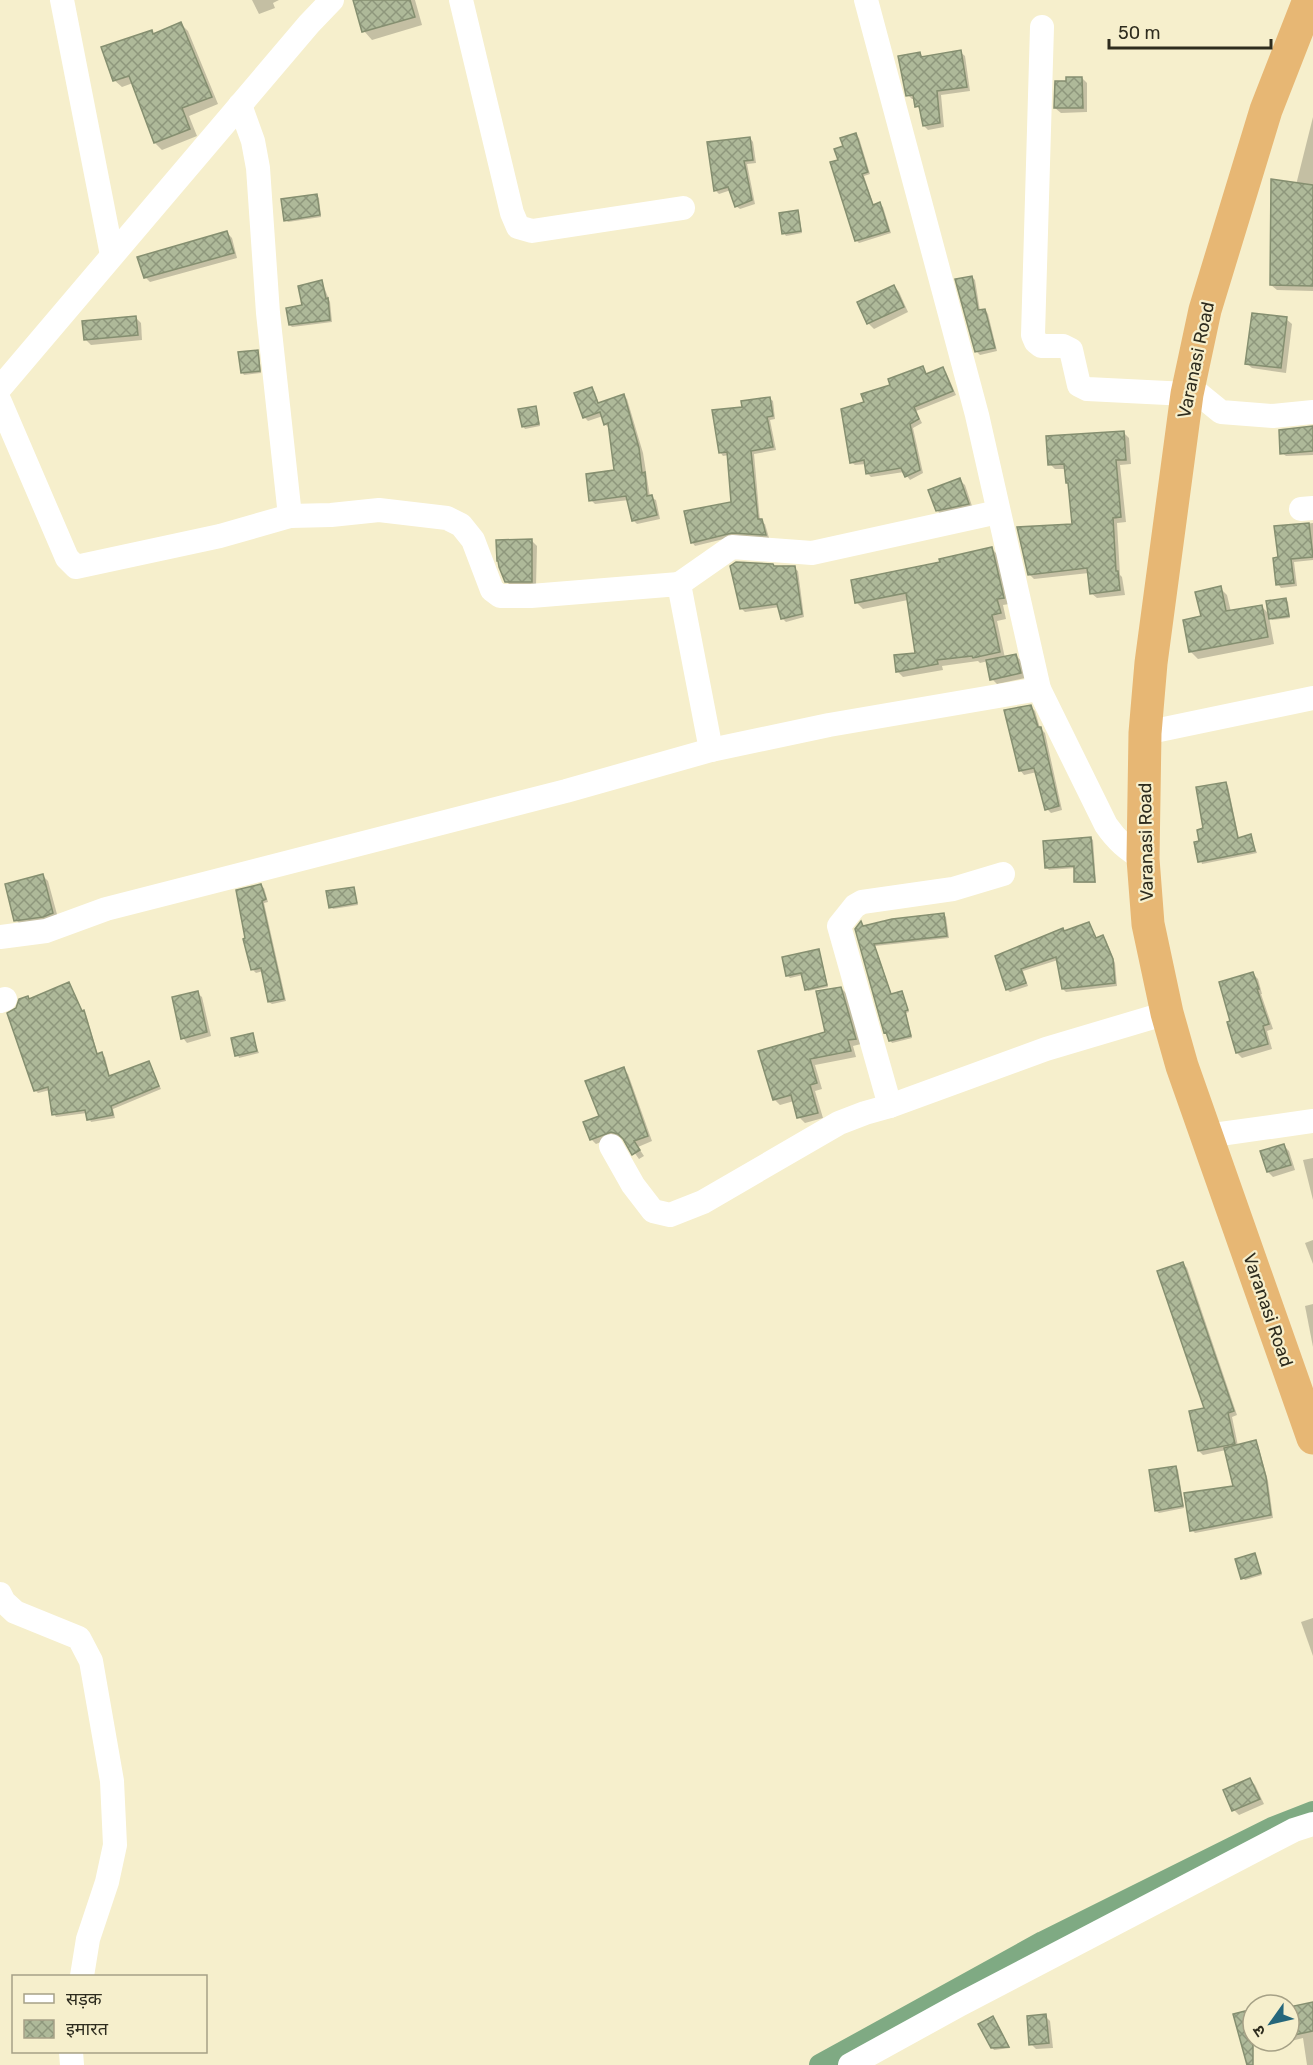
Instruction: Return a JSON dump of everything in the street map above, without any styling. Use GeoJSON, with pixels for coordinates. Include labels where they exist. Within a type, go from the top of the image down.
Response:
{"type":"FeatureCollection","features":[{"type":"Feature","properties":{"kind":"highway","name":"Varanasi Road"},"geometry":{"type":"LineString","coordinates":[[1309,0],[1266,110],[1205,310],[1188,390],[1151,663],[1145,733],[1143,859],[1148,924],[1167,1013],[1206,1136],[1313,1438]]}},
{"type":"Feature","properties":{"kind":"street"},"geometry":{"type":"LineString","coordinates":[[62,0],[112,255]]}},
{"type":"Feature","properties":{"kind":"street"},"geometry":{"type":"LineString","coordinates":[[0,388],[309,24],[332,0]]}},
{"type":"Feature","properties":{"kind":"street"},"geometry":{"type":"LineString","coordinates":[[460,0],[512,213],[518,227],[532,231],[683,208]]}},
{"type":"Feature","properties":{"kind":"street"},"geometry":{"type":"LineString","coordinates":[[866,0],[977,415],[1039,689],[1106,825],[1116,840],[1143,859]]}},
{"type":"Feature","properties":{"kind":"street"},"geometry":{"type":"LineString","coordinates":[[1042,27],[1032,335],[1036,342],[1041,346],[1063,346],[1071,350],[1079,385],[1087,390],[1188,390],[1221,412],[1273,416],[1313,412]]}},
{"type":"Feature","properties":{"kind":"street"},"geometry":{"type":"LineString","coordinates":[[240,105],[253,141],[258,168],[268,313],[290,516]]}},
{"type":"Feature","properties":{"kind":"street"},"geometry":{"type":"LineString","coordinates":[[0,402],[67,558],[76,567],[220,536],[290,516],[378,510],[447,518],[461,525],[468,532],[492,590],[500,596],[531,596],[679,584],[732,547],[812,553],[998,512]]}},
{"type":"Feature","properties":{"kind":"street"},"geometry":{"type":"LineString","coordinates":[[679,584],[711,750]]}},
{"type":"Feature","properties":{"kind":"street"},"geometry":{"type":"LineString","coordinates":[[0,938],[46,931],[105,909],[566,791],[711,750],[829,725],[1039,689]]}},
{"type":"Feature","properties":{"kind":"street"},"geometry":{"type":"LineString","coordinates":[[1145,733],[1313,698]]}},
{"type":"Feature","properties":{"kind":"street"},"geometry":{"type":"LineString","coordinates":[[890,1106],[839,926],[855,906],[862,902],[953,889],[1003,874]]}},
{"type":"Feature","properties":{"kind":"street"},"geometry":{"type":"LineString","coordinates":[[611,1146],[633,1185],[653,1211],[670,1215],[703,1202],[839,1123],[1046,1049],[1167,1013]]}},
{"type":"Feature","properties":{"kind":"street"},"geometry":{"type":"LineString","coordinates":[[1206,1136],[1313,1121]]}},
{"type":"Feature","properties":{"kind":"street"},"geometry":{"type":"LineString","coordinates":[[0,1594],[4,1602],[15,1612],[79,1638],[92,1660],[112,1782],[115,1845],[107,1882],[88,1939],[82,1975]]}},
{"type":"Feature","properties":{"kind":"street"},"geometry":{"type":"LineString","coordinates":[[850,2065],[969,1999],[1294,1830],[1313,1824]]}},
{"type":"Feature","properties":{"kind":"building"},"geometry":{"type":"Polygon","coordinates":[[[353,0],[410,0],[415,17],[362,32],[353,0]]]}},
{"type":"Feature","properties":{"kind":"building"},"geometry":{"type":"Polygon","coordinates":[[[181,22],[212,97],[182,108],[190,129],[154,143],[129,76],[113,81],[101,47],[152,30],[153,34],[181,22]]]}},
{"type":"Feature","properties":{"kind":"building"},"geometry":{"type":"Polygon","coordinates":[[[961,50],[967,87],[937,91],[940,123],[923,126],[919,106],[915,107],[913,95],[906,96],[898,56],[920,52],[921,57],[961,50]]]}},
{"type":"Feature","properties":{"kind":"building"},"geometry":{"type":"Polygon","coordinates":[[[1066,77],[1082,77],[1083,108],[1054,108],[1055,81],[1066,81],[1066,77]]]}},
{"type":"Feature","properties":{"kind":"building"},"geometry":{"type":"Polygon","coordinates":[[[856,133],[868,172],[862,174],[873,205],[880,202],[889,231],[855,241],[830,162],[838,160],[834,149],[843,146],[840,138],[856,133]]]}},
{"type":"Feature","properties":{"kind":"building"},"geometry":{"type":"Polygon","coordinates":[[[750,137],[753,160],[744,161],[752,200],[735,207],[728,187],[714,191],[707,142],[750,137]]]}},
{"type":"Feature","properties":{"kind":"building"},"geometry":{"type":"Polygon","coordinates":[[[1271,179],[1313,185],[1313,286],[1270,285],[1271,179]]]}},
{"type":"Feature","properties":{"kind":"building"},"geometry":{"type":"Polygon","coordinates":[[[317,194],[320,215],[284,221],[281,199],[317,194]]]}},
{"type":"Feature","properties":{"kind":"building"},"geometry":{"type":"Polygon","coordinates":[[[798,210],[801,231],[782,234],[779,213],[798,210]]]}},
{"type":"Feature","properties":{"kind":"building"},"geometry":{"type":"Polygon","coordinates":[[[227,231],[234,253],[144,278],[137,257],[227,231]]]}},
{"type":"Feature","properties":{"kind":"building"},"geometry":{"type":"Polygon","coordinates":[[[972,276],[978,310],[985,309],[995,348],[975,352],[955,279],[972,276]]]}},
{"type":"Feature","properties":{"kind":"building"},"geometry":{"type":"Polygon","coordinates":[[[322,280],[326,299],[328,298],[330,320],[289,325],[286,308],[302,305],[298,286],[322,280]]]}},
{"type":"Feature","properties":{"kind":"building"},"geometry":{"type":"Polygon","coordinates":[[[894,285],[904,307],[867,324],[857,302],[894,285]]]}},
{"type":"Feature","properties":{"kind":"building"},"geometry":{"type":"Polygon","coordinates":[[[1252,313],[1287,317],[1281,368],[1245,364],[1252,313]]]}},
{"type":"Feature","properties":{"kind":"building"},"geometry":{"type":"Polygon","coordinates":[[[136,316],[138,335],[84,340],[82,321],[136,316]]]}},
{"type":"Feature","properties":{"kind":"building"},"geometry":{"type":"Polygon","coordinates":[[[258,350],[260,371],[241,373],[238,352],[258,350]]]}},
{"type":"Feature","properties":{"kind":"building"},"geometry":{"type":"Polygon","coordinates":[[[923,366],[926,374],[943,367],[953,391],[914,407],[919,419],[910,424],[920,470],[905,477],[901,468],[866,474],[864,460],[850,463],[841,409],[864,402],[861,394],[890,385],[888,379],[923,366]]]}},
{"type":"Feature","properties":{"kind":"building"},"geometry":{"type":"Polygon","coordinates":[[[592,387],[598,403],[624,394],[639,448],[642,473],[645,472],[647,496],[652,495],[657,515],[632,521],[626,496],[589,501],[586,474],[614,470],[608,423],[604,425],[600,412],[583,418],[574,393],[592,387]]]}},
{"type":"Feature","properties":{"kind":"building"},"geometry":{"type":"Polygon","coordinates":[[[770,397],[773,416],[767,417],[773,447],[751,451],[758,519],[762,519],[766,535],[732,533],[691,543],[684,511],[731,502],[727,452],[719,453],[712,410],[742,407],[741,401],[770,397]]]}},
{"type":"Feature","properties":{"kind":"building"},"geometry":{"type":"Polygon","coordinates":[[[536,406],[539,424],[522,427],[518,409],[536,406]]]}},
{"type":"Feature","properties":{"kind":"building"},"geometry":{"type":"Polygon","coordinates":[[[1313,426],[1313,451],[1280,454],[1279,430],[1313,426]]]}},
{"type":"Feature","properties":{"kind":"building"},"geometry":{"type":"Polygon","coordinates":[[[1124,431],[1126,460],[1116,460],[1121,517],[1113,518],[1116,571],[1118,571],[1120,590],[1090,594],[1087,568],[1028,575],[1017,527],[1072,524],[1064,464],[1048,465],[1046,436],[1124,431]]]}},
{"type":"Feature","properties":{"kind":"building"},"geometry":{"type":"Polygon","coordinates":[[[960,478],[969,504],[936,511],[928,490],[960,478]]]}},
{"type":"Feature","properties":{"kind":"building"},"geometry":{"type":"Polygon","coordinates":[[[1309,523],[1313,557],[1291,559],[1294,583],[1276,585],[1273,558],[1278,557],[1274,526],[1309,523]]]}},
{"type":"Feature","properties":{"kind":"building"},"geometry":{"type":"Polygon","coordinates":[[[532,539],[532,582],[505,582],[497,561],[496,540],[532,539]]]}},
{"type":"Feature","properties":{"kind":"building"},"geometry":{"type":"Polygon","coordinates":[[[992,547],[1004,598],[997,599],[1001,613],[992,615],[1000,652],[973,658],[972,656],[937,660],[938,664],[896,672],[894,655],[915,653],[906,593],[855,603],[851,580],[940,562],[939,559],[992,547]]]}},
{"type":"Feature","properties":{"kind":"building"},"geometry":{"type":"Polygon","coordinates":[[[736,562],[795,566],[802,614],[781,619],[777,604],[740,609],[730,566],[736,562]]]}},
{"type":"Feature","properties":{"kind":"building"},"geometry":{"type":"Polygon","coordinates":[[[1221,586],[1226,611],[1262,605],[1268,637],[1189,652],[1183,620],[1201,616],[1195,592],[1221,586]]]}},
{"type":"Feature","properties":{"kind":"building"},"geometry":{"type":"Polygon","coordinates":[[[1286,598],[1289,616],[1269,619],[1266,601],[1286,598]]]}},
{"type":"Feature","properties":{"kind":"building"},"geometry":{"type":"Polygon","coordinates":[[[1016,654],[1021,673],[990,680],[986,660],[1016,654]]]}},
{"type":"Feature","properties":{"kind":"building"},"geometry":{"type":"Polygon","coordinates":[[[1031,705],[1038,727],[1041,727],[1059,806],[1045,810],[1034,768],[1019,771],[1004,710],[1031,705]]]}},
{"type":"Feature","properties":{"kind":"building"},"geometry":{"type":"Polygon","coordinates":[[[1226,782],[1238,838],[1251,834],[1255,851],[1198,862],[1194,842],[1199,841],[1197,830],[1203,828],[1196,787],[1226,782]]]}},
{"type":"Feature","properties":{"kind":"building"},"geometry":{"type":"Polygon","coordinates":[[[1091,837],[1095,882],[1074,882],[1074,866],[1045,868],[1043,841],[1091,837]]]}},
{"type":"Feature","properties":{"kind":"building"},"geometry":{"type":"Polygon","coordinates":[[[43,874],[53,913],[43,917],[14,921],[5,884],[43,874]]]}},
{"type":"Feature","properties":{"kind":"building"},"geometry":{"type":"Polygon","coordinates":[[[261,884],[266,899],[262,901],[284,999],[268,1002],[261,968],[251,970],[243,939],[245,938],[236,890],[261,884]]]}},
{"type":"Feature","properties":{"kind":"building"},"geometry":{"type":"Polygon","coordinates":[[[354,887],[357,903],[329,908],[326,891],[354,887]]]}},
{"type":"Feature","properties":{"kind":"building"},"geometry":{"type":"Polygon","coordinates":[[[944,913],[947,936],[874,944],[891,994],[902,991],[908,1010],[905,1011],[911,1036],[889,1041],[886,1032],[884,1033],[855,929],[861,921],[863,926],[892,919],[944,913]]]}},
{"type":"Feature","properties":{"kind":"building"},"geometry":{"type":"Polygon","coordinates":[[[1089,922],[1096,938],[1103,935],[1113,959],[1115,983],[1062,989],[1056,957],[1021,969],[1026,983],[1006,990],[995,956],[1063,928],[1064,931],[1089,922]]]}},
{"type":"Feature","properties":{"kind":"building"},"geometry":{"type":"Polygon","coordinates":[[[819,949],[827,985],[805,990],[801,973],[786,976],[782,957],[819,949]]]}},
{"type":"Feature","properties":{"kind":"building"},"geometry":{"type":"Polygon","coordinates":[[[1253,972],[1269,1024],[1263,1026],[1268,1044],[1236,1053],[1219,982],[1253,972]]]}},
{"type":"Feature","properties":{"kind":"building"},"geometry":{"type":"Polygon","coordinates":[[[69,982],[82,1011],[84,1010],[97,1054],[102,1052],[109,1076],[149,1061],[159,1086],[111,1106],[113,1115],[87,1120],[85,1110],[52,1115],[48,1087],[34,1091],[7,1013],[16,1008],[19,999],[28,996],[29,999],[69,982]]]}},
{"type":"Feature","properties":{"kind":"building"},"geometry":{"type":"Polygon","coordinates":[[[841,987],[856,1039],[848,1040],[851,1051],[810,1059],[817,1083],[810,1085],[818,1113],[797,1118],[791,1095],[773,1100],[758,1051],[825,1032],[816,991],[841,987]]]}},
{"type":"Feature","properties":{"kind":"building"},"geometry":{"type":"Polygon","coordinates":[[[198,991],[207,1032],[181,1039],[172,997],[198,991]]]}},
{"type":"Feature","properties":{"kind":"building"},"geometry":{"type":"Polygon","coordinates":[[[253,1033],[257,1051],[235,1056],[231,1038],[253,1033]]]}},
{"type":"Feature","properties":{"kind":"building"},"geometry":{"type":"Polygon","coordinates":[[[624,1067],[648,1136],[634,1141],[640,1150],[632,1155],[618,1134],[611,1132],[590,1140],[583,1122],[599,1116],[585,1081],[624,1067]]]}},
{"type":"Feature","properties":{"kind":"building"},"geometry":{"type":"Polygon","coordinates":[[[1284,1144],[1291,1165],[1267,1172],[1260,1151],[1284,1144]]]}},
{"type":"Feature","properties":{"kind":"building"},"geometry":{"type":"Polygon","coordinates":[[[1183,1262],[1234,1411],[1228,1413],[1235,1444],[1198,1451],[1189,1411],[1204,1408],[1157,1271],[1183,1262]]]}},
{"type":"Feature","properties":{"kind":"building"},"geometry":{"type":"Polygon","coordinates":[[[1256,1440],[1266,1477],[1271,1515],[1190,1531],[1184,1493],[1233,1486],[1224,1448],[1256,1440]]]}},
{"type":"Feature","properties":{"kind":"building"},"geometry":{"type":"Polygon","coordinates":[[[1176,1466],[1183,1506],[1155,1511],[1149,1470],[1176,1466]]]}},
{"type":"Feature","properties":{"kind":"building"},"geometry":{"type":"Polygon","coordinates":[[[1255,1553],[1261,1573],[1241,1579],[1235,1559],[1255,1553]]]}},
{"type":"Feature","properties":{"kind":"building"},"geometry":{"type":"Polygon","coordinates":[[[1250,1778],[1260,1799],[1232,1811],[1223,1790],[1250,1778]]]}},
{"type":"Feature","properties":{"kind":"building"},"geometry":{"type":"Polygon","coordinates":[[[1313,2002],[1313,2031],[1301,2034],[1301,2004],[1313,2002]]]}},
{"type":"Feature","properties":{"kind":"building"},"geometry":{"type":"Polygon","coordinates":[[[1241,2012],[1241,2043],[1233,2014],[1241,2012]]]}},
{"type":"Feature","properties":{"kind":"building"},"geometry":{"type":"Polygon","coordinates":[[[1046,2014],[1049,2043],[1029,2045],[1027,2016],[1046,2014]]]}},
{"type":"Feature","properties":{"kind":"building"},"geometry":{"type":"Polygon","coordinates":[[[993,2016],[1009,2047],[991,2048],[978,2024],[993,2016]]]}},
{"type":"Feature","properties":{"kind":"building"},"geometry":{"type":"Polygon","coordinates":[[[1244,2053],[1253,2053],[1253,2065],[1247,2065],[1244,2053]]]}},
{"type":"Feature","properties":{"kind":"waterway"},"geometry":{"type":"LineString","coordinates":[[820,2065],[1043,1942],[1272,1828],[1313,1812]]}}]}
